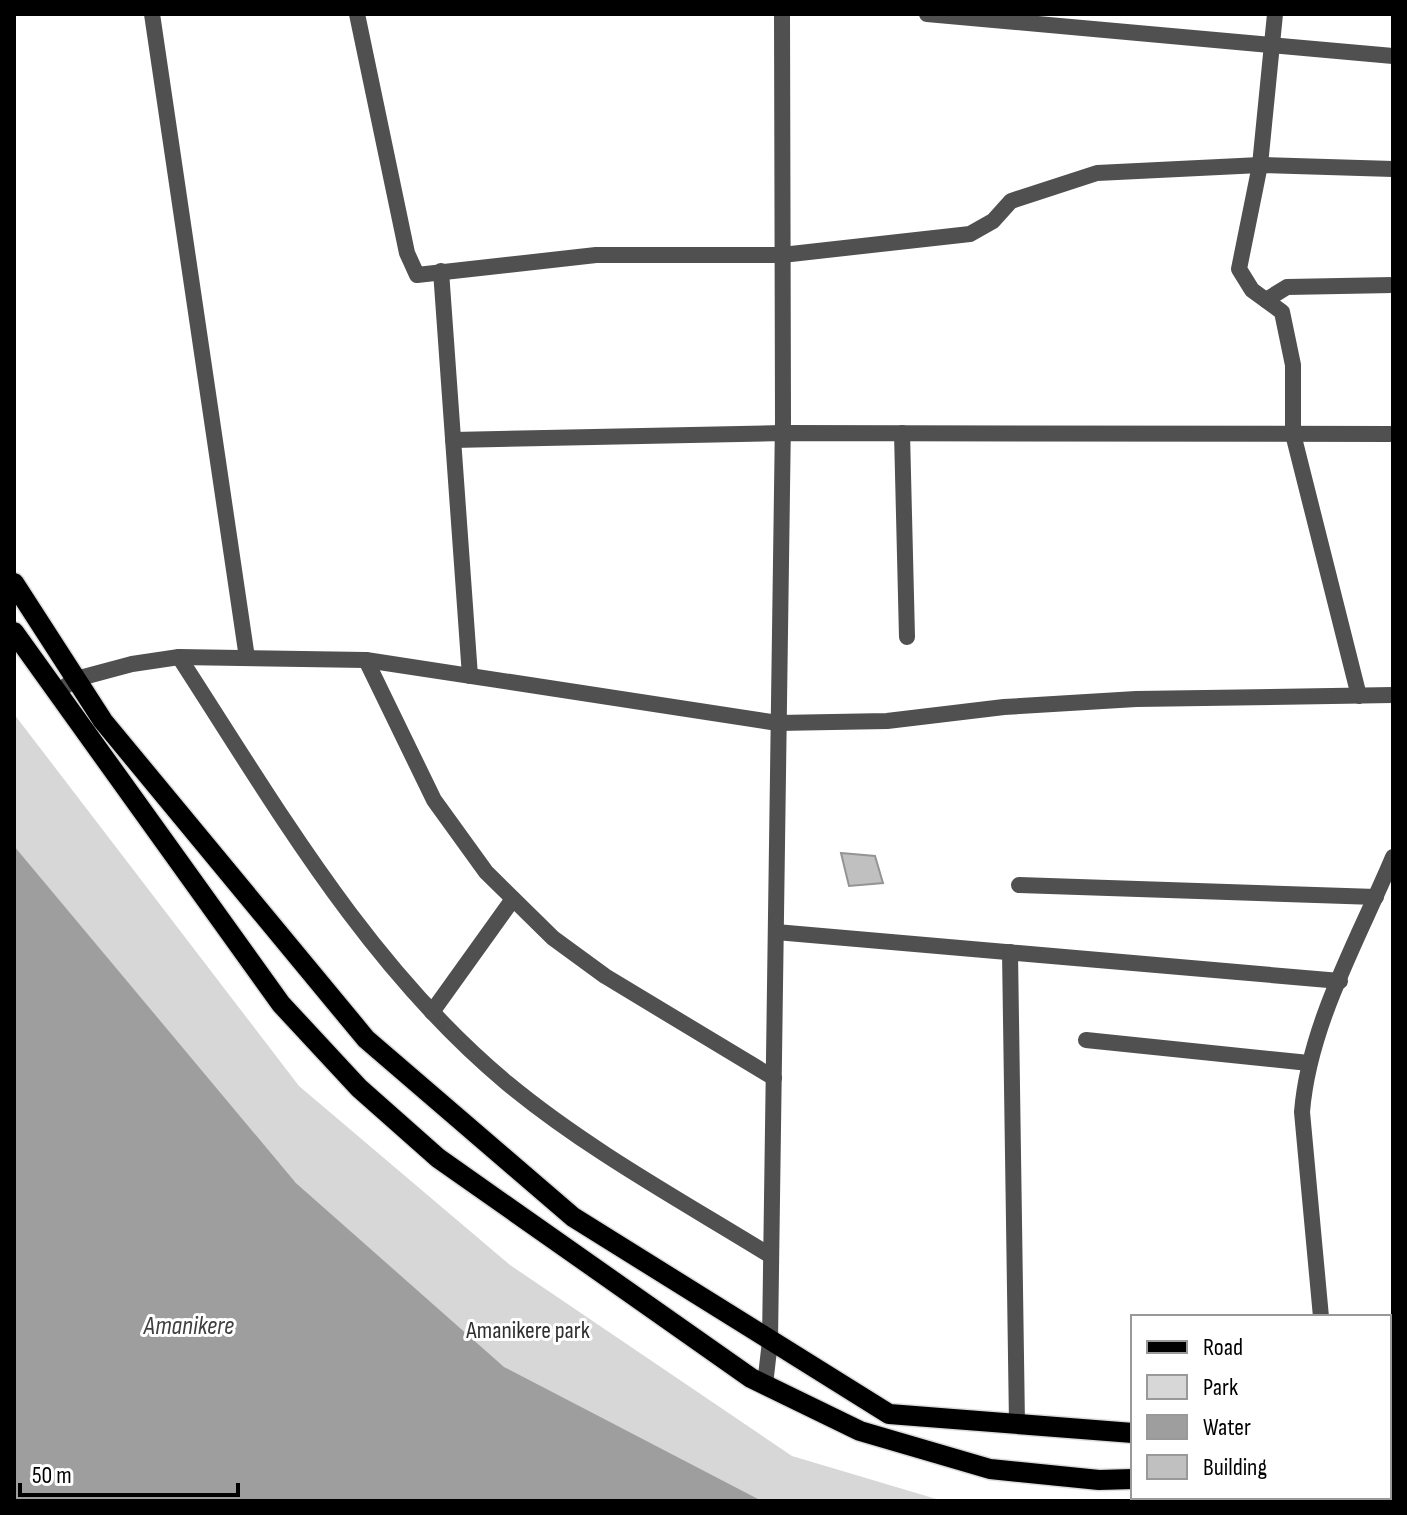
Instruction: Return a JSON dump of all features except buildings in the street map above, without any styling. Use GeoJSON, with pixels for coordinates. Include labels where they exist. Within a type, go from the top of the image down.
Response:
{"type":"FeatureCollection","features":[{"type":"Feature","properties":{"kind":"main road"},"geometry":{"type":"LineString","coordinates":[[14,583],[103,721],[366,1039],[573,1217],[889,1414],[1131,1433]]}},
{"type":"Feature","properties":{"kind":"main road"},"geometry":{"type":"LineString","coordinates":[[14,632],[281,1004],[359,1088],[438,1158],[765,1385],[860,1431],[990,1469],[1099,1480],[1131,1479]]}},
{"type":"Feature","properties":{"kind":"street"},"geometry":{"type":"LineString","coordinates":[[152,14],[247,658]]}},
{"type":"Feature","properties":{"kind":"street"},"geometry":{"type":"LineString","coordinates":[[357,14],[407,253],[417,275],[596,255],[782,255],[970,234],[993,221],[1011,201],[1097,173],[1260,165],[1393,169]]}},
{"type":"Feature","properties":{"kind":"street"},"geometry":{"type":"LineString","coordinates":[[765,1385],[770,1341],[783,433],[782,14],[794,14]]}},
{"type":"Feature","properties":{"kind":"street"},"geometry":{"type":"LineString","coordinates":[[927,14],[1393,56]]}},
{"type":"Feature","properties":{"kind":"street"},"geometry":{"type":"LineString","coordinates":[[1275,14],[1260,165],[1239,269],[1252,290],[1282,312],[1293,365],[1293,434],[1359,696]]}},
{"type":"Feature","properties":{"kind":"street"},"geometry":{"type":"LineString","coordinates":[[441,271],[470,676]]}},
{"type":"Feature","properties":{"kind":"street"},"geometry":{"type":"LineString","coordinates":[[1266,300],[1287,287],[1393,285]]}},
{"type":"Feature","properties":{"kind":"street"},"geometry":{"type":"LineString","coordinates":[[453,440],[783,433],[1393,434]]}},
{"type":"Feature","properties":{"kind":"street"},"geometry":{"type":"LineString","coordinates":[[902,433],[907,637]]}},
{"type":"Feature","properties":{"kind":"street"},"geometry":{"type":"LineString","coordinates":[[179,657],[325,883],[390,967],[432,1012],[508,1084],[593,1145],[771,1256]]}},
{"type":"Feature","properties":{"kind":"street"},"geometry":{"type":"LineString","coordinates":[[57,692],[76,679],[132,664],[179,657],[366,660],[778,723],[887,721],[1004,707],[1136,699],[1393,695]]}},
{"type":"Feature","properties":{"kind":"street"},"geometry":{"type":"LineString","coordinates":[[366,660],[434,800],[486,872],[553,938],[605,976],[774,1078]]}},
{"type":"Feature","properties":{"kind":"street"},"geometry":{"type":"LineString","coordinates":[[1321,1315],[1302,1112],[1309,1063],[1393,857]]}},
{"type":"Feature","properties":{"kind":"street"},"geometry":{"type":"LineString","coordinates":[[1019,885],[1376,897]]}},
{"type":"Feature","properties":{"kind":"street"},"geometry":{"type":"LineString","coordinates":[[432,1012],[513,899]]}},
{"type":"Feature","properties":{"kind":"street"},"geometry":{"type":"LineString","coordinates":[[776,932],[1340,981]]}},
{"type":"Feature","properties":{"kind":"street"},"geometry":{"type":"LineString","coordinates":[[1010,952],[1017,1424]]}},
{"type":"Feature","properties":{"kind":"street"},"geometry":{"type":"LineString","coordinates":[[1086,1040],[1309,1063]]}},
{"type":"Feature","properties":{"kind":"green space","name":"Amanikere park"},"geometry":{"type":"Polygon","coordinates":[[[14,714],[299,1086],[510,1265],[792,1456],[943,1501],[762,1501],[504,1368],[296,1183],[16,849],[14,714]]]}},
{"type":"Feature","properties":{"kind":"water","name":"Amanikere"},"geometry":{"type":"Polygon","coordinates":[[[14,846],[296,1183],[504,1367],[762,1501],[14,1501],[14,846]]]}}]}
